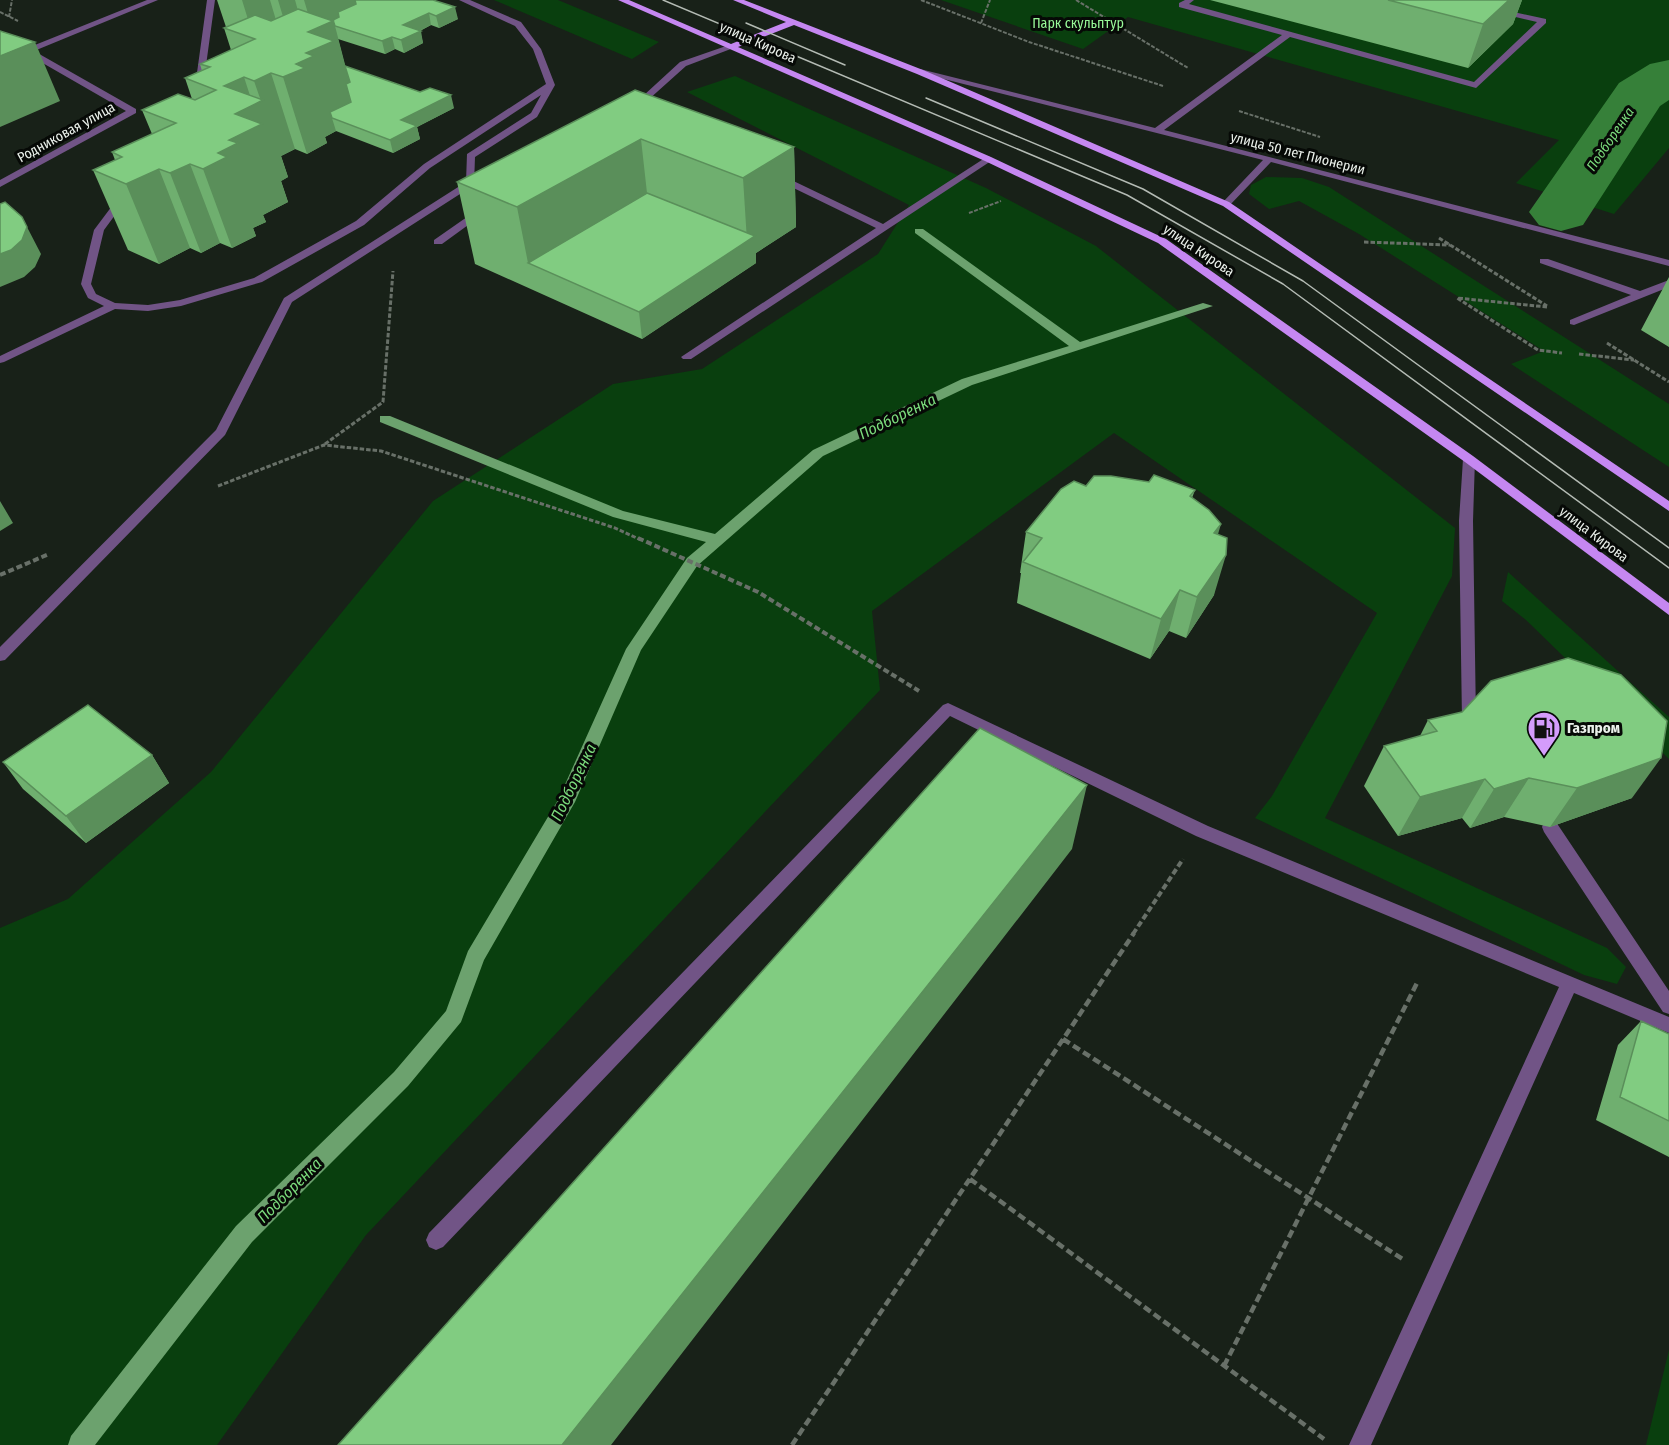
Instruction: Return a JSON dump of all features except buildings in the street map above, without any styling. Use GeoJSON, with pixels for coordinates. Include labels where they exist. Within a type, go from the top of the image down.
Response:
{"type":"FeatureCollection","features":[{"type":"Feature","properties":{"kind":"main road","name":"улица Кирова"},"geometry":{"type":"LineString","coordinates":[[622,0],[988,159],[1162,241],[1469,459],[1669,610]]}},
{"type":"Feature","properties":{"kind":"main road","name":"улица Кирова"},"geometry":{"type":"LineString","coordinates":[[737,0],[920,72],[1226,204],[1669,507]]}},
{"type":"Feature","properties":{"kind":"main road"},"geometry":{"type":"LineString","coordinates":[[732,47],[794,22]]}},
{"type":"Feature","properties":{"kind":"street"},"geometry":{"type":"LineString","coordinates":[[0,62],[152,0]]}},
{"type":"Feature","properties":{"kind":"street"},"geometry":{"type":"LineString","coordinates":[[199,88],[213,2],[211,0]]}},
{"type":"Feature","properties":{"kind":"street"},"geometry":{"type":"LineString","coordinates":[[463,0],[518,24],[537,49],[551,85]]}},
{"type":"Feature","properties":{"kind":"street"},"geometry":{"type":"LineString","coordinates":[[1190,0],[1182,5],[1476,86],[1543,21],[1485,7]]}},
{"type":"Feature","properties":{"kind":"street"},"geometry":{"type":"LineString","coordinates":[[1157,131],[1287,35]]}},
{"type":"Feature","properties":{"kind":"street"},"geometry":{"type":"LineString","coordinates":[[625,114],[682,64],[732,47]]}},
{"type":"Feature","properties":{"kind":"street","name":"Родниковая улица"},"geometry":{"type":"LineString","coordinates":[[0,184],[133,111],[27,51]]}},
{"type":"Feature","properties":{"kind":"street","name":"улица 50 лет Пионерии"},"geometry":{"type":"LineString","coordinates":[[920,72],[1269,159],[1669,263]]}},
{"type":"Feature","properties":{"kind":"street"},"geometry":{"type":"LineString","coordinates":[[0,656],[221,432],[288,300],[471,183],[470,156],[534,115],[551,85]]}},
{"type":"Feature","properties":{"kind":"street"},"geometry":{"type":"LineString","coordinates":[[133,184],[99,230],[86,284],[92,296],[113,306],[148,308],[181,303],[258,280],[360,223],[427,166],[551,85]]}},
{"type":"Feature","properties":{"kind":"street"},"geometry":{"type":"LineString","coordinates":[[635,107],[646,113]]}},
{"type":"Feature","properties":{"kind":"street"},"geometry":{"type":"LineString","coordinates":[[687,357],[988,159]]}},
{"type":"Feature","properties":{"kind":"street"},"geometry":{"type":"LineString","coordinates":[[1226,204],[1269,159]]}},
{"type":"Feature","properties":{"kind":"street"},"geometry":{"type":"LineString","coordinates":[[764,171],[883,228]]}},
{"type":"Feature","properties":{"kind":"street"},"geometry":{"type":"LineString","coordinates":[[438,242],[487,208]]}},
{"type":"Feature","properties":{"kind":"street"},"geometry":{"type":"LineString","coordinates":[[1544,261],[1642,295]]}},
{"type":"Feature","properties":{"kind":"street"},"geometry":{"type":"LineString","coordinates":[[1574,322],[1669,283]]}},
{"type":"Feature","properties":{"kind":"street"},"geometry":{"type":"LineString","coordinates":[[0,360],[113,306]]}},
{"type":"Feature","properties":{"kind":"street"},"geometry":{"type":"LineString","coordinates":[[1468,721],[1466,521],[1469,459]]}},
{"type":"Feature","properties":{"kind":"street"},"geometry":{"type":"LineString","coordinates":[[436,1240],[948,709],[1202,831],[1669,1025]]}},
{"type":"Feature","properties":{"kind":"street"},"geometry":{"type":"LineString","coordinates":[[1550,827],[1669,1006]]}},
{"type":"Feature","properties":{"kind":"street"},"geometry":{"type":"LineString","coordinates":[[1360,1445],[1569,984]]}},
{"type":"Feature","properties":{"kind":"path"},"geometry":{"type":"LineString","coordinates":[[9,17],[12,0]]}},
{"type":"Feature","properties":{"kind":"path"},"geometry":{"type":"LineString","coordinates":[[921,0],[1029,42],[1325,139]]}},
{"type":"Feature","properties":{"kind":"path"},"geometry":{"type":"LineString","coordinates":[[981,23],[990,0]]}},
{"type":"Feature","properties":{"kind":"path"},"geometry":{"type":"LineString","coordinates":[[1076,0],[1216,86]]}},
{"type":"Feature","properties":{"kind":"path"},"geometry":{"type":"LineString","coordinates":[[0,12],[19,21]]}},
{"type":"Feature","properties":{"kind":"path"},"geometry":{"type":"LineString","coordinates":[[962,215],[1006,199]]}},
{"type":"Feature","properties":{"kind":"path"},"geometry":{"type":"LineString","coordinates":[[214,488],[324,445],[383,402],[396,231]]}},
{"type":"Feature","properties":{"kind":"path"},"geometry":{"type":"LineString","coordinates":[[1431,232],[1548,307],[1457,298],[1538,350],[1635,360]]}},
{"type":"Feature","properties":{"kind":"path"},"geometry":{"type":"LineString","coordinates":[[1364,242],[1450,244]]}},
{"type":"Feature","properties":{"kind":"path"},"geometry":{"type":"LineString","coordinates":[[1574,322],[1669,381]]}},
{"type":"Feature","properties":{"kind":"path"},"geometry":{"type":"LineString","coordinates":[[324,445],[381,451],[615,528],[758,592],[948,709]]}},
{"type":"Feature","properties":{"kind":"path"},"geometry":{"type":"LineString","coordinates":[[0,574],[52,553]]}},
{"type":"Feature","properties":{"kind":"path"},"geometry":{"type":"LineString","coordinates":[[792,1445],[1202,831]]}},
{"type":"Feature","properties":{"kind":"path"},"geometry":{"type":"LineString","coordinates":[[1224,1366],[1418,981]]}},
{"type":"Feature","properties":{"kind":"path"},"geometry":{"type":"LineString","coordinates":[[1063,1038],[1435,1280]]}},
{"type":"Feature","properties":{"kind":"path"},"geometry":{"type":"LineString","coordinates":[[970,1179],[1332,1445]]}},
{"type":"Feature","properties":{"kind":"green space"},"geometry":{"type":"Polygon","coordinates":[[[494,0],[558,0],[659,42],[632,59],[494,0]]]}},
{"type":"Feature","properties":{"kind":"green space","name":"Парк скульптур"},"geometry":{"type":"Polygon","coordinates":[[[941,0],[1669,0],[1669,148],[1614,214],[1516,183],[1559,140],[1128,17],[1083,49],[941,0]]]}},
{"type":"Feature","properties":{"kind":"green space"},"geometry":{"type":"Polygon","coordinates":[[[735,76],[986,188],[1096,246],[1455,528],[1452,576],[1325,818],[1607,948],[1626,967],[1617,984],[1584,975],[1255,818],[1272,796],[1377,613],[1114,433],[872,611],[880,690],[366,1235],[217,1445],[0,1445],[0,928],[68,899],[211,772],[433,501],[613,384],[702,369],[878,254],[909,205],[687,92],[735,76]]]}},
{"type":"Feature","properties":{"kind":"green space"},"geometry":{"type":"Polygon","coordinates":[[[1266,177],[1302,178],[1329,187],[1669,404],[1669,467],[1511,364],[1544,351],[1359,234],[1299,201],[1269,209],[1249,194],[1251,185],[1266,177]]]}},
{"type":"Feature","properties":{"kind":"green space"},"geometry":{"type":"Polygon","coordinates":[[[1508,572],[1669,717],[1669,759],[1526,620],[1502,601],[1508,572]]]}},
{"type":"Feature","properties":{"kind":"green space"},"geometry":{"type":"Polygon","coordinates":[[[1669,1350],[1669,1445],[1646,1445],[1669,1350]]]}},
{"type":"Feature","properties":{"kind":"waterway","name":"Подборенка"},"geometry":{"type":"LineString","coordinates":[[1561,212],[1639,95],[1669,76]]}},
{"type":"Feature","properties":{"kind":"waterway"},"geometry":{"type":"LineString","coordinates":[[919,231],[1077,346]]}},
{"type":"Feature","properties":{"kind":"waterway","name":"Подборенка"},"geometry":{"type":"LineString","coordinates":[[718,540],[818,453],[967,382],[1207,306]]}},
{"type":"Feature","properties":{"kind":"waterway"},"geometry":{"type":"LineString","coordinates":[[385,419],[618,514],[718,540]]}},
{"type":"Feature","properties":{"kind":"waterway","name":"Подборенка"},"geometry":{"type":"LineString","coordinates":[[80,1445],[244,1234],[401,1079],[454,1016],[475,957],[566,802],[634,649],[692,562],[718,540]]}},
{"type":"Feature","properties":{"kind":"tram line"},"geometry":{"type":"LineString","coordinates":[[663,0],[1127,195],[1283,284],[1669,568]]}},
{"type":"Feature","properties":{"kind":"tram line"},"geometry":{"type":"LineString","coordinates":[[746,23],[845,65]]}},
{"type":"Feature","properties":{"kind":"tram line"},"geometry":{"type":"LineString","coordinates":[[926,98],[1143,189],[1303,281],[1669,548]]}},
{"type":"Feature","properties":{"kind":"place","name":"Газпром"},"geometry":{"type":"Point","coordinates":[1544,757]}}]}
